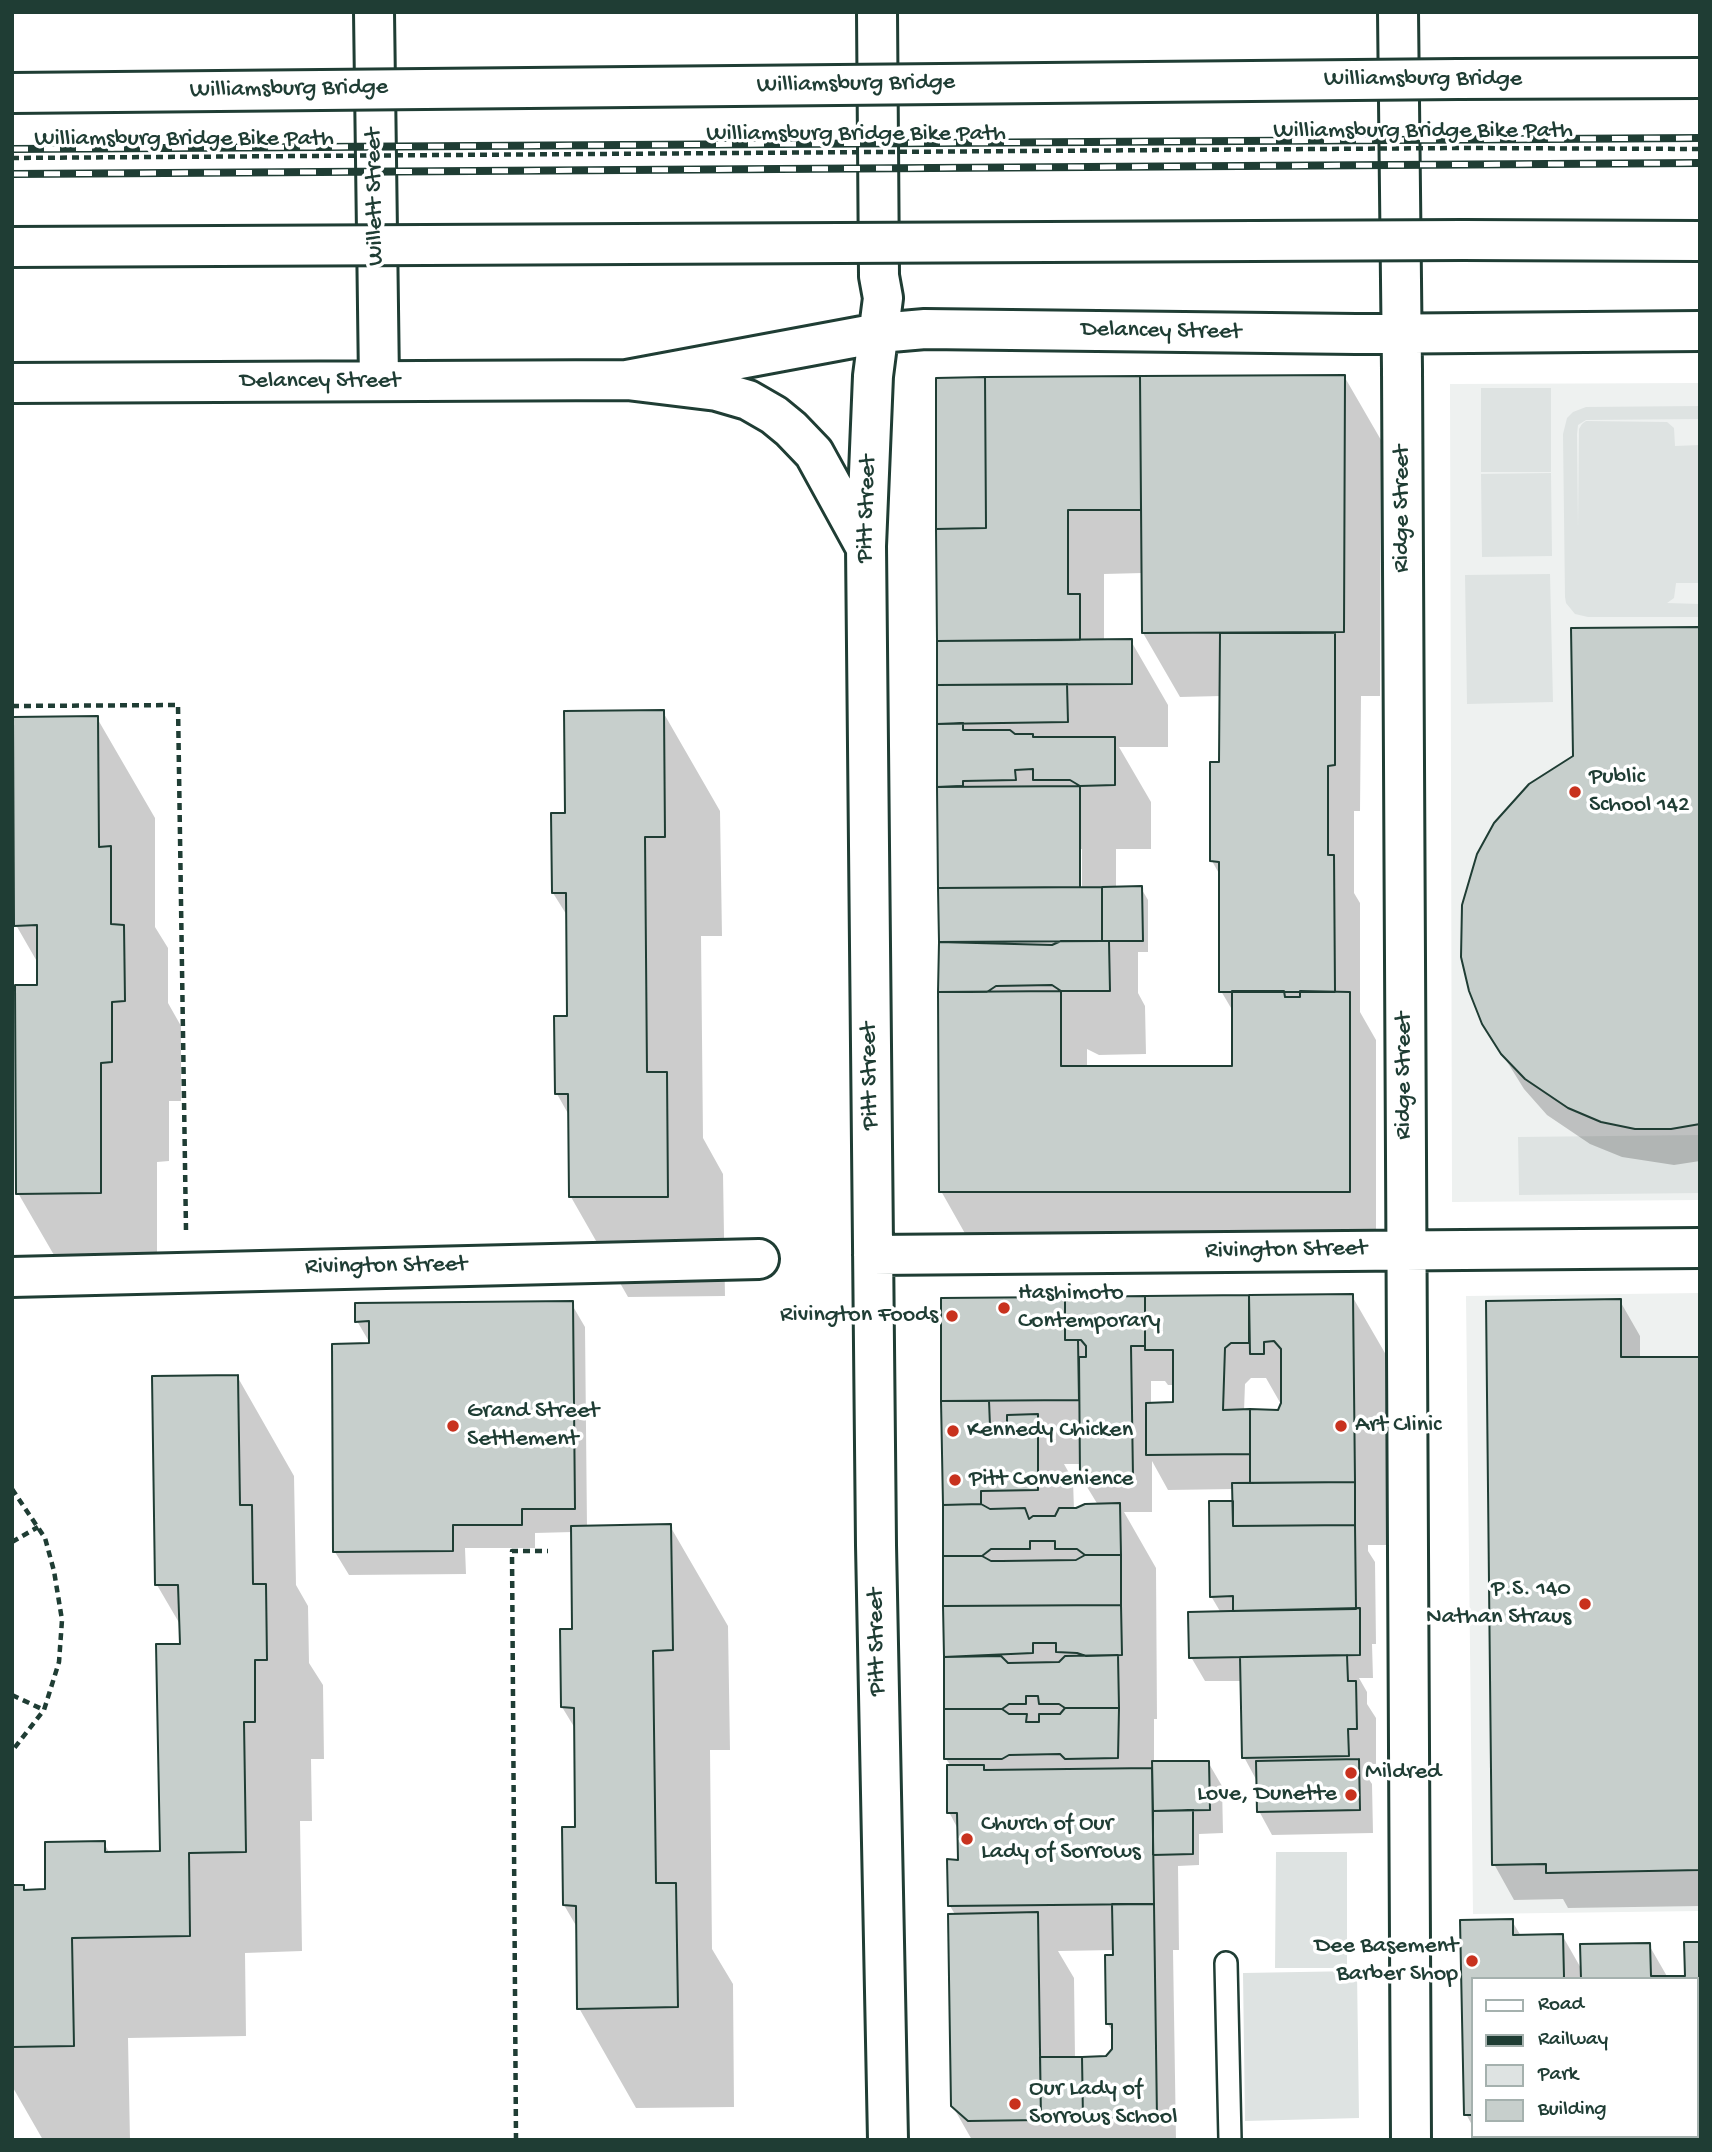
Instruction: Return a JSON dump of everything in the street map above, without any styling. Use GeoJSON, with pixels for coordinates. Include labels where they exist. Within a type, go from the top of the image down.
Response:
{"type":"FeatureCollection","features":[{"type":"Feature","properties":{"kind":"main road","name":"Willett Street"},"geometry":{"type":"LineString","coordinates":[[374,12],[379,381]]}},
{"type":"Feature","properties":{"kind":"main road","name":"Pitt Street"},"geometry":{"type":"LineString","coordinates":[[877,12],[879,276],[883,298],[873,376],[866,546],[876,1545],[888,2140]]}},
{"type":"Feature","properties":{"kind":"main road","name":"Ridge Street"},"geometry":{"type":"LineString","coordinates":[[1398,12],[1411,2140]]}},
{"type":"Feature","properties":{"kind":"main road","name":"Williamsburg Bridge"},"geometry":{"type":"LineString","coordinates":[[12,93],[1700,78]]}},
{"type":"Feature","properties":{"kind":"main road"},"geometry":{"type":"LineString","coordinates":[[12,247],[1700,241]]}},
{"type":"Feature","properties":{"kind":"main road","name":"Delancey Street"},"geometry":{"type":"LineString","coordinates":[[627,380],[879,333],[925,329],[1402,333],[1700,331]]}},
{"type":"Feature","properties":{"kind":"main road","name":"Delancey Street"},"geometry":{"type":"LineString","coordinates":[[12,383],[627,380],[717,391],[748,400],[774,415],[791,429],[814,453],[866,546]]}},
{"type":"Feature","properties":{"kind":"main road","name":"Rivington Street"},"geometry":{"type":"LineString","coordinates":[[873,1255],[1700,1248]]}},
{"type":"Feature","properties":{"kind":"main road","name":"Rivington Street"},"geometry":{"type":"LineString","coordinates":[[12,1277],[759,1259]]}},
{"type":"Feature","properties":{"kind":"lane"},"geometry":{"type":"LineString","coordinates":[[1226,1963],[1230,2140]]}},
{"type":"Feature","properties":{"kind":"path","name":"Williamsburg Bridge Bike Path"},"geometry":{"type":"LineString","coordinates":[[12,158],[1460,148],[1700,149]]}},
{"type":"Feature","properties":{"kind":"path"},"geometry":{"type":"LineString","coordinates":[[12,706],[178,705],[186,1273]]}},
{"type":"Feature","properties":{"kind":"path"},"geometry":{"type":"LineString","coordinates":[[12,1489],[45,1538],[54,1571],[62,1620],[59,1662],[44,1710],[12,1751]]}},
{"type":"Feature","properties":{"kind":"path"},"geometry":{"type":"LineString","coordinates":[[12,1542],[38,1527]]}},
{"type":"Feature","properties":{"kind":"path"},"geometry":{"type":"LineString","coordinates":[[516,2140],[512,1551],[548,1551]]}},
{"type":"Feature","properties":{"kind":"path"},"geometry":{"type":"LineString","coordinates":[[12,1695],[44,1710]]}},
{"type":"Feature","properties":{"kind":"shaded area","name":"Public School 142"},"geometry":{"type":"Polygon","coordinates":[[[1700,383],[1700,1200],[1452,1202],[1450,384],[1700,383]]]}},
{"type":"Feature","properties":{"kind":"shaded area","name":"P.S. 140 Nathan Straus"},"geometry":{"type":"Polygon","coordinates":[[[1700,1293],[1700,1911],[1473,1914],[1466,1296],[1700,1293]]]}},
{"type":"Feature","properties":{"kind":"green space"},"geometry":{"type":"Polygon","coordinates":[[[1481,388],[1551,388],[1551,472],[1481,472],[1481,388]]]}},
{"type":"Feature","properties":{"kind":"green space"},"geometry":{"type":"Polygon","coordinates":[[[1700,406],[1700,419],[1586,420],[1578,425],[1577,434],[1578,528],[1579,429],[1586,421],[1667,422],[1674,428],[1675,446],[1700,445],[1700,583],[1676,583],[1674,598],[1667,603],[1700,604],[1700,617],[1588,617],[1575,614],[1566,603],[1565,597],[1563,434],[1567,418],[1573,412],[1586,407],[1700,406]]]}},
{"type":"Feature","properties":{"kind":"green space"},"geometry":{"type":"Polygon","coordinates":[[[1551,473],[1552,556],[1482,557],[1481,474],[1551,473]]]}},
{"type":"Feature","properties":{"kind":"green space"},"geometry":{"type":"Polygon","coordinates":[[[1550,574],[1553,702],[1467,704],[1465,575],[1550,574]]]}},
{"type":"Feature","properties":{"kind":"green space"},"geometry":{"type":"Polygon","coordinates":[[[1700,1135],[1700,1193],[1519,1195],[1518,1137],[1700,1135]]]}},
{"type":"Feature","properties":{"kind":"green space"},"geometry":{"type":"Polygon","coordinates":[[[1276,1852],[1347,1852],[1347,1968],[1275,1968],[1276,1852]]]}},
{"type":"Feature","properties":{"kind":"green space"},"geometry":{"type":"Polygon","coordinates":[[[1357,1971],[1359,2118],[1245,2121],[1243,1973],[1357,1971]]]}},
{"type":"Feature","properties":{"kind":"building"},"geometry":{"type":"Polygon","coordinates":[[[1345,375],[1344,632],[1142,633],[1140,376],[1345,375]]]}},
{"type":"Feature","properties":{"kind":"building"},"geometry":{"type":"Polygon","coordinates":[[[1140,376],[1141,510],[1068,510],[1068,594],[1080,594],[1080,640],[937,641],[936,529],[986,528],[985,377],[1140,376]]]}},
{"type":"Feature","properties":{"kind":"building"},"geometry":{"type":"Polygon","coordinates":[[[985,377],[986,528],[936,529],[936,378],[985,377]]]}},
{"type":"Feature","properties":{"kind":"building"},"geometry":{"type":"Polygon","coordinates":[[[1700,627],[1700,1124],[1671,1129],[1635,1129],[1601,1122],[1568,1108],[1525,1079],[1501,1054],[1482,1024],[1469,991],[1461,957],[1462,905],[1477,854],[1494,823],[1529,784],[1573,756],[1571,628],[1700,627]]]}},
{"type":"Feature","properties":{"kind":"building"},"geometry":{"type":"Polygon","coordinates":[[[1220,633],[1335,633],[1335,765],[1328,766],[1328,855],[1334,855],[1335,992],[1219,992],[1219,862],[1210,861],[1210,762],[1219,762],[1220,633]]]}},
{"type":"Feature","properties":{"kind":"building"},"geometry":{"type":"Polygon","coordinates":[[[1132,639],[1132,684],[937,685],[937,641],[1132,639]]]}},
{"type":"Feature","properties":{"kind":"building"},"geometry":{"type":"Polygon","coordinates":[[[1067,684],[1068,722],[937,724],[937,685],[1067,684]]]}},
{"type":"Feature","properties":{"kind":"building"},"geometry":{"type":"Polygon","coordinates":[[[664,710],[665,837],[645,837],[647,1072],[667,1072],[668,1197],[569,1197],[568,1094],[555,1094],[554,1016],[567,1016],[566,893],[552,893],[551,813],[565,813],[564,711],[664,710]]]}},
{"type":"Feature","properties":{"kind":"building"},"geometry":{"type":"Polygon","coordinates":[[[98,716],[99,847],[111,846],[111,924],[124,925],[125,1001],[112,1002],[112,1062],[101,1063],[101,1193],[16,1194],[15,985],[37,985],[37,925],[14,926],[13,717],[98,716]]]}},
{"type":"Feature","properties":{"kind":"building"},"geometry":{"type":"Polygon","coordinates":[[[963,723],[963,730],[1010,730],[1015,734],[1033,734],[1033,737],[1115,737],[1115,785],[1080,786],[1070,780],[1033,780],[1033,769],[1015,770],[1016,780],[963,781],[963,786],[937,787],[937,724],[963,723]]]}},
{"type":"Feature","properties":{"kind":"building"},"geometry":{"type":"Polygon","coordinates":[[[1080,786],[1080,887],[938,888],[937,787],[1080,786]]]}},
{"type":"Feature","properties":{"kind":"building"},"geometry":{"type":"Polygon","coordinates":[[[1142,886],[1143,941],[1102,941],[1102,887],[1142,886]]]}},
{"type":"Feature","properties":{"kind":"building"},"geometry":{"type":"Polygon","coordinates":[[[1102,887],[1102,941],[939,942],[938,888],[1102,887]]]}},
{"type":"Feature","properties":{"kind":"building"},"geometry":{"type":"Polygon","coordinates":[[[1061,941],[1109,941],[1110,991],[1061,991],[1052,985],[996,986],[987,992],[938,992],[939,942],[1052,945],[1061,941]]]}},
{"type":"Feature","properties":{"kind":"building"},"geometry":{"type":"Polygon","coordinates":[[[1061,991],[1061,1066],[1232,1066],[1232,991],[1284,991],[1285,997],[1300,997],[1300,991],[1350,992],[1350,1192],[939,1192],[938,992],[1061,991]]]}},
{"type":"Feature","properties":{"kind":"building"},"geometry":{"type":"Polygon","coordinates":[[[1353,1294],[1355,1482],[1250,1483],[1250,1409],[1278,1410],[1281,1403],[1281,1349],[1274,1341],[1264,1342],[1264,1354],[1250,1354],[1249,1295],[1353,1294]]]}},
{"type":"Feature","properties":{"kind":"building"},"geometry":{"type":"Polygon","coordinates":[[[1249,1295],[1249,1343],[1231,1343],[1225,1348],[1223,1410],[1250,1409],[1250,1454],[1146,1455],[1146,1403],[1173,1402],[1173,1350],[1145,1350],[1145,1296],[1249,1295]]]}},
{"type":"Feature","properties":{"kind":"building"},"geometry":{"type":"Polygon","coordinates":[[[1145,1296],[1145,1346],[1131,1346],[1133,1477],[1080,1477],[1079,1357],[1086,1357],[1086,1346],[1081,1340],[1065,1340],[1065,1297],[1145,1296]]]}},
{"type":"Feature","properties":{"kind":"building"},"geometry":{"type":"Polygon","coordinates":[[[1065,1297],[1065,1340],[1078,1340],[1079,1400],[941,1401],[941,1298],[1065,1297]]]}},
{"type":"Feature","properties":{"kind":"building","name":"P.S. 140 Nathan Straus"},"geometry":{"type":"Polygon","coordinates":[[[1621,1299],[1621,1357],[1700,1357],[1700,1870],[1546,1873],[1546,1864],[1492,1865],[1486,1301],[1621,1299]]]}},
{"type":"Feature","properties":{"kind":"building","name":"Grand Street Settlement"},"geometry":{"type":"Polygon","coordinates":[[[573,1301],[575,1509],[522,1509],[522,1525],[453,1525],[453,1551],[333,1552],[332,1344],[369,1343],[369,1321],[355,1322],[355,1303],[573,1301]]]}},
{"type":"Feature","properties":{"kind":"building"},"geometry":{"type":"Polygon","coordinates":[[[238,1375],[240,1505],[252,1505],[253,1584],[266,1584],[267,1660],[255,1660],[255,1722],[244,1722],[246,1852],[189,1853],[190,1936],[72,1938],[74,2046],[12,2047],[12,1885],[24,1885],[24,1890],[45,1889],[45,1842],[105,1841],[105,1852],[160,1851],[156,1644],[180,1644],[178,1585],[155,1585],[152,1376],[238,1375]]]}},
{"type":"Feature","properties":{"kind":"building"},"geometry":{"type":"Polygon","coordinates":[[[941,1401],[989,1401],[990,1426],[997,1431],[1007,1431],[1007,1415],[1038,1414],[1038,1490],[981,1491],[981,1504],[943,1505],[941,1401]]]}},
{"type":"Feature","properties":{"kind":"building"},"geometry":{"type":"Polygon","coordinates":[[[1355,1482],[1355,1525],[1233,1526],[1232,1483],[1355,1482]]]}},
{"type":"Feature","properties":{"kind":"building"},"geometry":{"type":"Polygon","coordinates":[[[1209,1501],[1233,1501],[1233,1526],[1355,1525],[1356,1609],[1233,1611],[1233,1596],[1210,1597],[1209,1501]]]}},
{"type":"Feature","properties":{"kind":"building"},"geometry":{"type":"Polygon","coordinates":[[[1120,1503],[1121,1555],[1085,1555],[1077,1549],[1055,1549],[1055,1541],[1030,1541],[1030,1549],[991,1549],[982,1556],[943,1556],[943,1505],[981,1504],[990,1509],[1025,1508],[1029,1519],[1033,1516],[1055,1516],[1059,1508],[1120,1503]]]}},
{"type":"Feature","properties":{"kind":"building"},"geometry":{"type":"Polygon","coordinates":[[[671,1524],[673,1650],[653,1651],[656,1883],[676,1883],[678,2007],[577,2009],[576,1906],[563,1905],[562,1827],[575,1827],[574,1708],[561,1707],[560,1629],[572,1629],[571,1526],[671,1524]]]}},
{"type":"Feature","properties":{"kind":"building"},"geometry":{"type":"Polygon","coordinates":[[[1085,1555],[1121,1555],[1121,1605],[943,1606],[943,1556],[982,1556],[991,1561],[1002,1561],[1076,1560],[1085,1555]]]}},
{"type":"Feature","properties":{"kind":"building"},"geometry":{"type":"Polygon","coordinates":[[[1121,1605],[1122,1655],[1086,1656],[1056,1652],[1056,1643],[1033,1643],[1033,1653],[944,1657],[943,1606],[1121,1605]]]}},
{"type":"Feature","properties":{"kind":"building"},"geometry":{"type":"Polygon","coordinates":[[[1360,1608],[1360,1655],[1189,1658],[1188,1612],[1360,1608]]]}},
{"type":"Feature","properties":{"kind":"building"},"geometry":{"type":"Polygon","coordinates":[[[1118,1655],[1119,1708],[1065,1708],[1059,1704],[1039,1704],[1038,1696],[1026,1696],[1026,1704],[1009,1704],[1002,1709],[944,1709],[944,1657],[1001,1656],[1008,1663],[1059,1662],[1065,1656],[1118,1655]]]}},
{"type":"Feature","properties":{"kind":"building"},"geometry":{"type":"Polygon","coordinates":[[[1347,1655],[1348,1681],[1356,1681],[1357,1729],[1348,1729],[1349,1756],[1242,1758],[1240,1657],[1347,1655]]]}},
{"type":"Feature","properties":{"kind":"building"},"geometry":{"type":"Polygon","coordinates":[[[1065,1708],[1119,1708],[1118,1758],[1065,1759],[1060,1754],[1009,1755],[1002,1759],[944,1759],[944,1709],[1002,1709],[1009,1714],[1027,1714],[1026,1722],[1039,1722],[1039,1714],[1060,1714],[1065,1708]]]}},
{"type":"Feature","properties":{"kind":"building"},"geometry":{"type":"Polygon","coordinates":[[[1359,1759],[1360,1810],[1257,1812],[1256,1761],[1359,1759]]]}},
{"type":"Feature","properties":{"kind":"building"},"geometry":{"type":"Polygon","coordinates":[[[1152,1761],[1209,1761],[1210,1810],[1153,1811],[1152,1761]]]}},
{"type":"Feature","properties":{"kind":"building"},"geometry":{"type":"Polygon","coordinates":[[[947,1765],[984,1765],[984,1770],[1152,1768],[1154,1904],[948,1906],[947,1859],[958,1860],[957,1813],[947,1813],[947,1765]]]}},
{"type":"Feature","properties":{"kind":"building"},"geometry":{"type":"Polygon","coordinates":[[[1193,1810],[1193,1854],[1153,1855],[1153,1811],[1193,1810]]]}},
{"type":"Feature","properties":{"kind":"building"},"geometry":{"type":"Polygon","coordinates":[[[1112,1904],[1154,1904],[1157,2118],[1083,2119],[1082,2057],[1106,2056],[1112,2049],[1112,2024],[1106,2024],[1105,1955],[1113,1955],[1112,1904]]]}},
{"type":"Feature","properties":{"kind":"building"},"geometry":{"type":"Polygon","coordinates":[[[1038,1912],[1041,2120],[968,2121],[951,2106],[948,1914],[1038,1912]]]}},
{"type":"Feature","properties":{"kind":"building"},"geometry":{"type":"Polygon","coordinates":[[[1513,1919],[1513,1935],[1563,1934],[1564,1977],[1470,1977],[1470,2115],[1464,2115],[1460,1920],[1513,1919]]]}},
{"type":"Feature","properties":{"kind":"building"},"geometry":{"type":"Polygon","coordinates":[[[1684,1942],[1700,1942],[1700,2112],[1698,1977],[1581,1977],[1580,1944],[1650,1943],[1651,1976],[1685,1976],[1684,1942]]]}},
{"type":"Feature","properties":{"kind":"building"},"geometry":{"type":"Polygon","coordinates":[[[1040,2057],[1082,2057],[1083,2119],[1041,2120],[1040,2057]]]}},
{"type":"Feature","properties":{"kind":"railway"},"geometry":{"type":"LineString","coordinates":[[12,149],[1700,138]]}},
{"type":"Feature","properties":{"kind":"railway"},"geometry":{"type":"LineString","coordinates":[[12,174],[1700,163]]}},
{"type":"Feature","properties":{"kind":"place","name":"Public School 142"},"geometry":{"type":"Point","coordinates":[1575,792]}},
{"type":"Feature","properties":{"kind":"place","name":"Hashimoto Contemporary"},"geometry":{"type":"Point","coordinates":[1004,1308]}},
{"type":"Feature","properties":{"kind":"place","name":"Rivington Foods"},"geometry":{"type":"Point","coordinates":[952,1316]}},
{"type":"Feature","properties":{"kind":"place","name":"Grand Street Settlement"},"geometry":{"type":"Point","coordinates":[453,1426]}},
{"type":"Feature","properties":{"kind":"place","name":"Art Clinic"},"geometry":{"type":"Point","coordinates":[1341,1426]}},
{"type":"Feature","properties":{"kind":"place","name":"Kennedy Chicken"},"geometry":{"type":"Point","coordinates":[953,1431]}},
{"type":"Feature","properties":{"kind":"place","name":"Pitt Convenience"},"geometry":{"type":"Point","coordinates":[955,1480]}},
{"type":"Feature","properties":{"kind":"place","name":"P.S. 140 Nathan Straus"},"geometry":{"type":"Point","coordinates":[1585,1604]}},
{"type":"Feature","properties":{"kind":"place","name":"Mildred"},"geometry":{"type":"Point","coordinates":[1351,1773]}},
{"type":"Feature","properties":{"kind":"place","name":"Love, Dunette"},"geometry":{"type":"Point","coordinates":[1351,1795]}},
{"type":"Feature","properties":{"kind":"place","name":"Church of Our Lady of Sorrows"},"geometry":{"type":"Point","coordinates":[967,1839]}},
{"type":"Feature","properties":{"kind":"place","name":"Dee Basement Barber Shop"},"geometry":{"type":"Point","coordinates":[1472,1961]}},
{"type":"Feature","properties":{"kind":"place","name":"Our Lady of Sorrows School"},"geometry":{"type":"Point","coordinates":[1015,2104]}}]}
